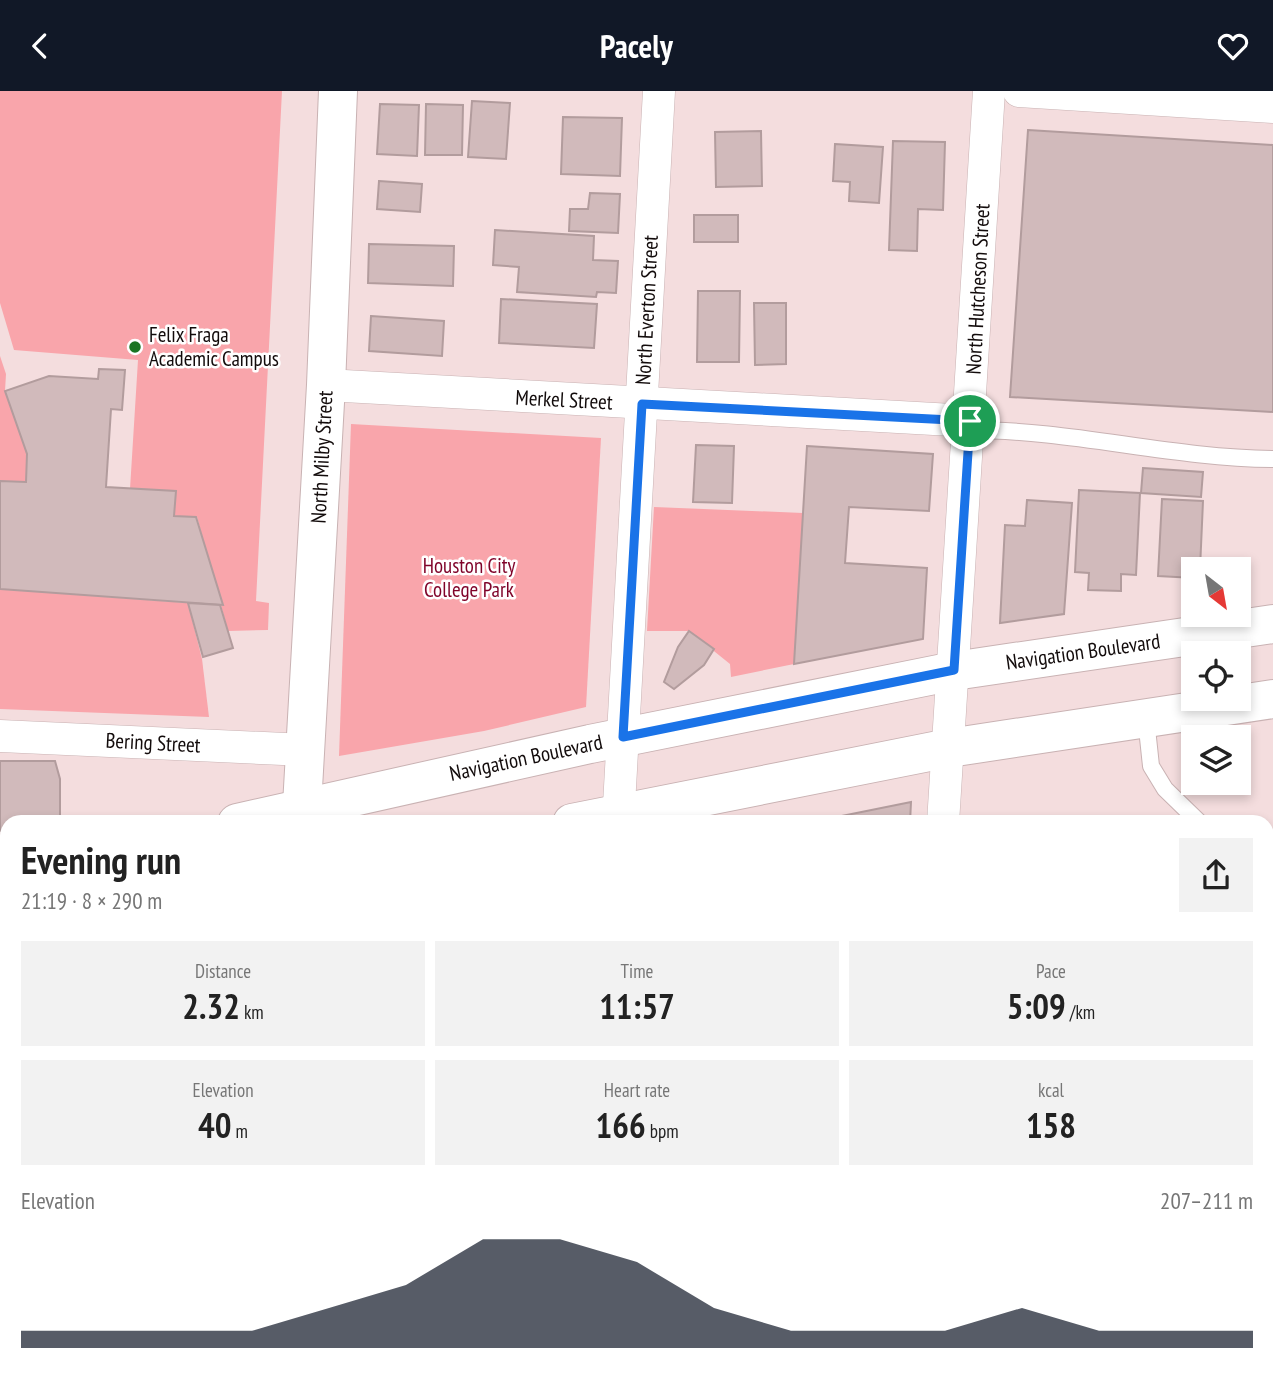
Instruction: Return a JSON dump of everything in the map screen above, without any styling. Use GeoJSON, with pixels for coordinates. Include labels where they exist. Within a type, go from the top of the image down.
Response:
{"type":"FeatureCollection","features":[{"type":"Feature","properties":{"kind":"main road","name":"North Milby Street"},"geometry":{"type":"LineString","coordinates":[[302,815],[326,385],[338,91]]}},
{"type":"Feature","properties":{"kind":"main road","name":"Navigation Boulevard"},"geometry":{"type":"LineString","coordinates":[[302,815],[623,737],[954,670],[1273,624]]}},
{"type":"Feature","properties":{"kind":"main road"},"geometry":{"type":"LineString","coordinates":[[629,815],[949,748],[1273,699]]}},
{"type":"Feature","properties":{"kind":"street","name":"North Everton Street"},"geometry":{"type":"LineString","coordinates":[[619,815],[659,91]]}},
{"type":"Feature","properties":{"kind":"street","name":"North Hutcheson Street"},"geometry":{"type":"LineString","coordinates":[[944,815],[989,91]]}},
{"type":"Feature","properties":{"kind":"street"},"geometry":{"type":"LineString","coordinates":[[1019,91],[1273,107]]}},
{"type":"Feature","properties":{"kind":"street","name":"Merkel Street"},"geometry":{"type":"LineString","coordinates":[[326,385],[970,425]]}},
{"type":"Feature","properties":{"kind":"street","name":"Bering Street"},"geometry":{"type":"LineString","coordinates":[[0,736],[306,750]]}},
{"type":"Feature","properties":{"kind":"lane"},"geometry":{"type":"LineString","coordinates":[[970,425],[1221,459],[1273,459]]}},
{"type":"Feature","properties":{"kind":"lane"},"geometry":{"type":"LineString","coordinates":[[1146,719],[1151,766],[1165,789],[1192,815]]}},
{"type":"Feature","properties":{"kind":"green space"},"geometry":{"type":"Polygon","coordinates":[[[0,91],[282,91],[256,601],[269,603],[268,630],[228,631],[197,517],[174,516],[176,491],[130,489],[138,360],[14,350],[0,303],[0,91]]]}},
{"type":"Feature","properties":{"kind":"green space"},"geometry":{"type":"Polygon","coordinates":[[[0,356],[6,374],[5,391],[27,454],[26,482],[0,481],[0,356]]]}},
{"type":"Feature","properties":{"kind":"green space","name":"Houston City College Park"},"geometry":{"type":"Polygon","coordinates":[[[351,424],[601,438],[586,707],[484,731],[339,756],[351,424]]]}},
{"type":"Feature","properties":{"kind":"green space"},"geometry":{"type":"Polygon","coordinates":[[[654,507],[803,513],[794,664],[731,677],[730,664],[689,631],[647,631],[654,507]]]}},
{"type":"Feature","properties":{"kind":"green space"},"geometry":{"type":"Polygon","coordinates":[[[0,589],[188,603],[202,659],[209,717],[0,709],[0,589]]]}},
{"type":"Feature","properties":{"kind":"building"},"geometry":{"type":"Polygon","coordinates":[[[472,101],[510,103],[506,159],[468,157],[472,101]]]}},
{"type":"Feature","properties":{"kind":"building"},"geometry":{"type":"Polygon","coordinates":[[[380,104],[419,105],[417,156],[377,154],[380,104]]]}},
{"type":"Feature","properties":{"kind":"building"},"geometry":{"type":"Polygon","coordinates":[[[426,104],[463,105],[462,155],[425,155],[426,104]]]}},
{"type":"Feature","properties":{"kind":"building"},"geometry":{"type":"Polygon","coordinates":[[[563,117],[622,118],[620,176],[561,174],[563,117]]]}},
{"type":"Feature","properties":{"kind":"building"},"geometry":{"type":"Polygon","coordinates":[[[1028,130],[1273,145],[1273,412],[1010,397],[1028,130]]]}},
{"type":"Feature","properties":{"kind":"building"},"geometry":{"type":"Polygon","coordinates":[[[761,131],[762,186],[716,187],[715,132],[761,131]]]}},
{"type":"Feature","properties":{"kind":"building"},"geometry":{"type":"Polygon","coordinates":[[[893,141],[945,142],[943,210],[918,209],[917,251],[889,250],[893,141]]]}},
{"type":"Feature","properties":{"kind":"building"},"geometry":{"type":"Polygon","coordinates":[[[835,144],[883,147],[879,203],[849,201],[850,182],[833,181],[835,144]]]}},
{"type":"Feature","properties":{"kind":"building"},"geometry":{"type":"Polygon","coordinates":[[[379,181],[422,184],[420,212],[377,209],[379,181]]]}},
{"type":"Feature","properties":{"kind":"building"},"geometry":{"type":"Polygon","coordinates":[[[590,193],[620,194],[618,233],[569,231],[570,209],[588,209],[590,193]]]}},
{"type":"Feature","properties":{"kind":"building"},"geometry":{"type":"Polygon","coordinates":[[[694,215],[738,215],[738,242],[694,242],[694,215]]]}},
{"type":"Feature","properties":{"kind":"building"},"geometry":{"type":"Polygon","coordinates":[[[495,230],[594,236],[593,260],[618,261],[616,293],[597,292],[596,297],[517,292],[519,267],[493,265],[495,230]]]}},
{"type":"Feature","properties":{"kind":"building"},"geometry":{"type":"Polygon","coordinates":[[[369,244],[454,246],[453,286],[368,283],[369,244]]]}},
{"type":"Feature","properties":{"kind":"building"},"geometry":{"type":"Polygon","coordinates":[[[698,291],[740,291],[739,362],[697,362],[698,291]]]}},
{"type":"Feature","properties":{"kind":"building"},"geometry":{"type":"Polygon","coordinates":[[[501,299],[597,304],[594,348],[499,343],[501,299]]]}},
{"type":"Feature","properties":{"kind":"building"},"geometry":{"type":"Polygon","coordinates":[[[754,303],[786,303],[786,364],[755,365],[754,303]]]}},
{"type":"Feature","properties":{"kind":"building"},"geometry":{"type":"Polygon","coordinates":[[[371,316],[444,321],[442,356],[369,351],[371,316]]]}},
{"type":"Feature","properties":{"kind":"building"},"geometry":{"type":"Polygon","coordinates":[[[99,369],[125,370],[122,410],[111,409],[106,487],[176,491],[174,516],[196,517],[223,605],[0,589],[0,481],[26,482],[27,454],[5,391],[49,376],[98,379],[99,369]]]}},
{"type":"Feature","properties":{"kind":"building"},"geometry":{"type":"Polygon","coordinates":[[[696,445],[734,446],[732,503],[693,502],[696,445]]]}},
{"type":"Feature","properties":{"kind":"building"},"geometry":{"type":"Polygon","coordinates":[[[807,446],[933,454],[929,511],[849,507],[845,563],[927,568],[923,639],[794,664],[807,446]]]}},
{"type":"Feature","properties":{"kind":"building"},"geometry":{"type":"Polygon","coordinates":[[[1143,468],[1203,472],[1201,497],[1141,493],[1143,468]]]}},
{"type":"Feature","properties":{"kind":"building"},"geometry":{"type":"Polygon","coordinates":[[[1079,490],[1140,493],[1136,575],[1121,574],[1121,591],[1088,590],[1089,573],[1075,572],[1079,490]]]}},
{"type":"Feature","properties":{"kind":"building"},"geometry":{"type":"Polygon","coordinates":[[[1162,499],[1203,501],[1201,557],[1181,557],[1181,577],[1158,576],[1162,499]]]}},
{"type":"Feature","properties":{"kind":"building"},"geometry":{"type":"Polygon","coordinates":[[[1027,500],[1072,503],[1064,614],[1000,623],[1005,525],[1025,526],[1027,500]]]}},
{"type":"Feature","properties":{"kind":"building"},"geometry":{"type":"Polygon","coordinates":[[[188,603],[220,605],[233,648],[203,657],[188,603]]]}},
{"type":"Feature","properties":{"kind":"building"},"geometry":{"type":"Polygon","coordinates":[[[689,631],[714,649],[704,665],[674,689],[664,682],[678,647],[689,631]]]}},
{"type":"Feature","properties":{"kind":"building"},"geometry":{"type":"Polygon","coordinates":[[[0,761],[55,761],[60,779],[60,815],[0,815],[0,761]]]}},
{"type":"Feature","properties":{"kind":"building"},"geometry":{"type":"Polygon","coordinates":[[[911,802],[910,815],[847,815],[911,802]]]}},
{"type":"Feature","properties":{"kind":"place","name":"Felix Fraga Academic Campus"},"geometry":{"type":"Point","coordinates":[135,347]}},
{"type":"Feature","properties":{"kind":"route"},"geometry":{"type":"LineString","coordinates":[[642,404],[970,421],[954,670],[623,737],[642,404]]}}]}
